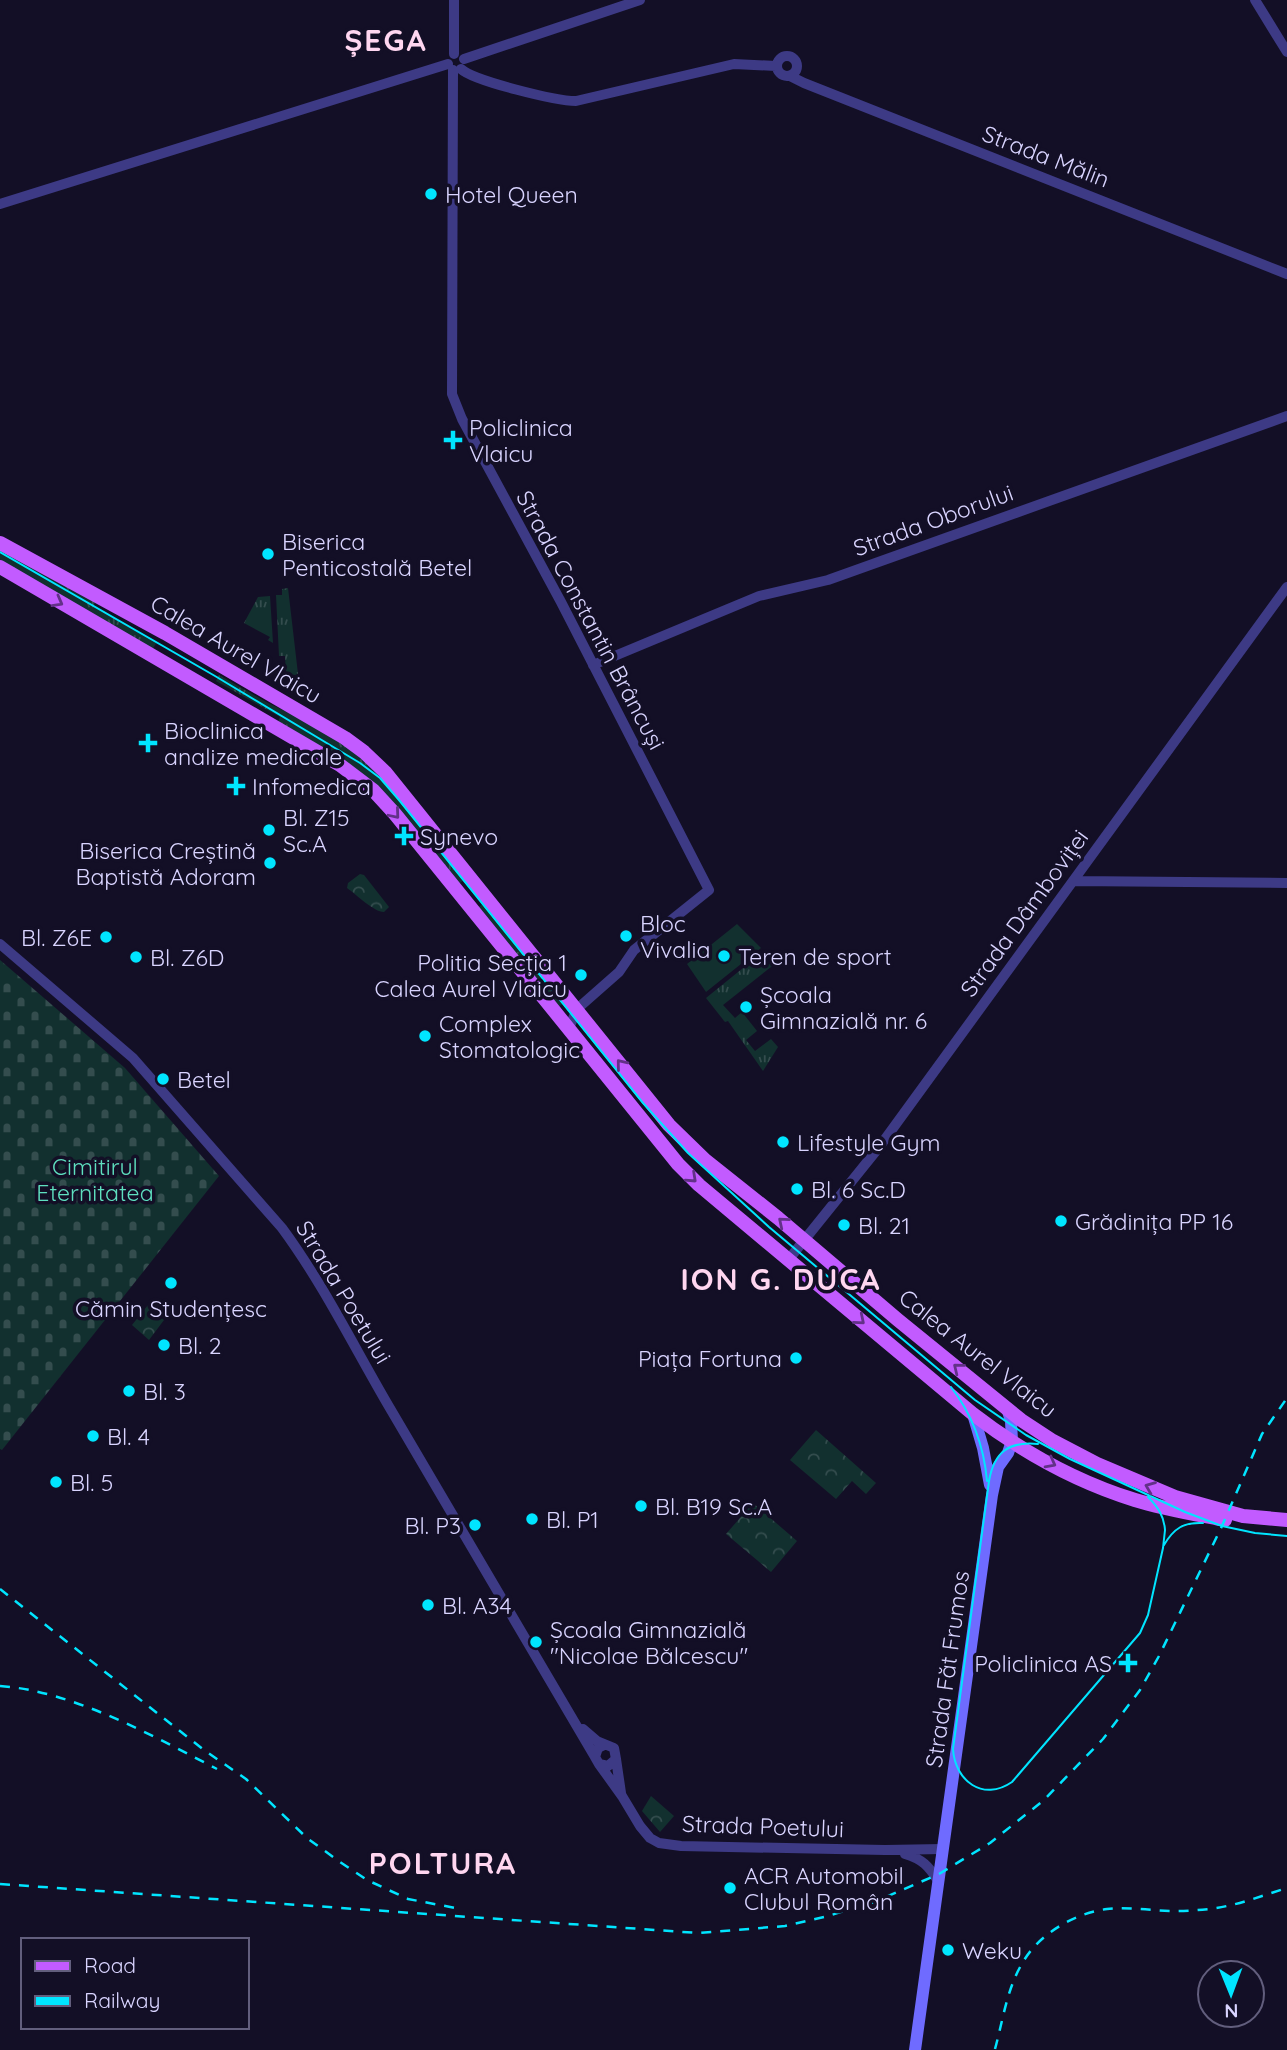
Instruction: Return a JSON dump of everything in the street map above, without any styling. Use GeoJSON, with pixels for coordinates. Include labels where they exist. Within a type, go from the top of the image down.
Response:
{"type":"FeatureCollection","features":[{"type":"Feature","properties":{"kind":"main road","name":"Calea Aurel Vlaicu"},"geometry":{"type":"LineString","coordinates":[[0,542],[165,633],[334,731],[364,752],[385,772],[669,1125],[705,1160],[1007,1408],[1042,1434],[1080,1456],[1175,1497],[1227,1512],[1287,1520]]}},
{"type":"Feature","properties":{"kind":"main road","name":"Calea Aurel Vlaicu"},"geometry":{"type":"LineString","coordinates":[[0,567],[358,777],[373,790],[678,1164],[699,1185],[973,1414],[1012,1441],[1081,1479],[1135,1500],[1256,1527],[1287,1529]]}},
{"type":"Feature","properties":{"kind":"main road"},"geometry":{"type":"LineString","coordinates":[[1007,1408],[1012,1441]]}},
{"type":"Feature","properties":{"kind":"main road","name":"Strada Făt Frumos"},"geometry":{"type":"LineString","coordinates":[[973,1414],[992,1495]]}},
{"type":"Feature","properties":{"kind":"main road","name":"Strada Făt Frumos"},"geometry":{"type":"LineString","coordinates":[[943,1849],[992,1495],[998,1468],[1012,1441]]}},
{"type":"Feature","properties":{"kind":"main road"},"geometry":{"type":"LineString","coordinates":[[915,2050],[943,1849]]}},
{"type":"Feature","properties":{"kind":"street","name":"Strada Constantin Brâncuși"},"geometry":{"type":"LineString","coordinates":[[454,0],[456,63],[452,394],[462,419],[709,890],[634,950],[619,972],[577,1010]]}},
{"type":"Feature","properties":{"kind":"street"},"geometry":{"type":"LineString","coordinates":[[0,204],[456,63],[640,0]]}},
{"type":"Feature","properties":{"kind":"street"},"geometry":{"type":"LineString","coordinates":[[1255,0],[1287,52]]}},
{"type":"Feature","properties":{"kind":"street"},"geometry":{"type":"LineString","coordinates":[[782,57],[792,57],[797,66],[790,76],[780,75],[776,65],[782,57]]}},
{"type":"Feature","properties":{"kind":"street"},"geometry":{"type":"LineString","coordinates":[[456,63],[468,75],[555,99],[576,101],[734,64],[776,65]]}},
{"type":"Feature","properties":{"kind":"street","name":"Strada Mălin"},"geometry":{"type":"LineString","coordinates":[[790,76],[1287,274]]}},
{"type":"Feature","properties":{"kind":"street","name":"Strada Oborului"},"geometry":{"type":"LineString","coordinates":[[593,665],[759,596],[828,580],[1287,416]]}},
{"type":"Feature","properties":{"kind":"street","name":"Strada Dâmboviței"},"geometry":{"type":"LineString","coordinates":[[789,1259],[880,1146],[1287,587]]}},
{"type":"Feature","properties":{"kind":"street"},"geometry":{"type":"LineString","coordinates":[[1074,881],[1287,883]]}},
{"type":"Feature","properties":{"kind":"street","name":"Strada Poetului"},"geometry":{"type":"LineString","coordinates":[[0,944],[133,1058],[282,1228],[317,1279],[597,1761],[650,1838],[667,1844],[943,1849]]}},
{"type":"Feature","properties":{"kind":"street"},"geometry":{"type":"LineString","coordinates":[[569,1028],[577,1010]]}},
{"type":"Feature","properties":{"kind":"street","name":"Strada Poetului"},"geometry":{"type":"LineString","coordinates":[[576,1722],[592,1737],[614,1748],[622,1796]]}},
{"type":"Feature","properties":{"kind":"street"},"geometry":{"type":"LineString","coordinates":[[604,1745],[597,1748],[597,1761],[608,1766],[616,1759]]}},
{"type":"Feature","properties":{"kind":"street","name":"Strada Poetului"},"geometry":{"type":"LineString","coordinates":[[885,1850],[920,1859],[929,1866],[938,1881]]}},
{"type":"Feature","properties":{"kind":"green space"},"geometry":{"type":"Polygon","coordinates":[[[0,549],[96,602],[93,606],[157,642],[152,650],[0,562],[0,549]]]}},
{"type":"Feature","properties":{"kind":"green space"},"geometry":{"type":"Polygon","coordinates":[[[288,588],[297,680],[286,675],[285,656],[279,656],[276,595],[282,595],[282,589],[288,588]]]}},
{"type":"Feature","properties":{"kind":"green space"},"geometry":{"type":"Polygon","coordinates":[[[270,596],[273,643],[268,640],[270,637],[244,623],[258,597],[270,596]]]}},
{"type":"Feature","properties":{"kind":"green space"},"geometry":{"type":"Polygon","coordinates":[[[219,675],[314,725],[365,759],[464,880],[457,885],[393,805],[278,722],[280,717],[216,681],[219,675]]]}},
{"type":"Feature","properties":{"kind":"green space"},"geometry":{"type":"Polygon","coordinates":[[[360,874],[364,875],[389,907],[384,912],[347,888],[348,883],[360,874]]]}},
{"type":"Feature","properties":{"kind":"green space"},"geometry":{"type":"Polygon","coordinates":[[[484,903],[565,1002],[557,1008],[476,909],[484,903]]]}},
{"type":"Feature","properties":{"kind":"green space","name":"Teren de sport"},"geometry":{"type":"Polygon","coordinates":[[[737,924],[761,948],[706,992],[687,964],[737,924]]]}},
{"type":"Feature","properties":{"kind":"green space"},"geometry":{"type":"Polygon","coordinates":[[[764,951],[776,963],[723,1005],[735,1018],[742,1012],[757,1031],[746,1040],[755,1051],[771,1039],[778,1047],[763,1071],[728,1021],[725,1022],[706,998],[764,951]]]}},
{"type":"Feature","properties":{"kind":"green space","name":"Cimitirul Eternitatea"},"geometry":{"type":"Polygon","coordinates":[[[0,960],[125,1068],[219,1176],[2,1450],[0,1449],[0,960]]]}},
{"type":"Feature","properties":{"kind":"green space"},"geometry":{"type":"Polygon","coordinates":[[[148,1305],[164,1320],[149,1340],[132,1325],[148,1305]]]}},
{"type":"Feature","properties":{"kind":"green space"},"geometry":{"type":"Polygon","coordinates":[[[816,1430],[876,1483],[866,1494],[852,1481],[836,1499],[790,1460],[816,1430]]]}},
{"type":"Feature","properties":{"kind":"green space"},"geometry":{"type":"Polygon","coordinates":[[[753,1503],[797,1541],[771,1572],[726,1534],[753,1503]]]}},
{"type":"Feature","properties":{"kind":"green space"},"geometry":{"type":"Polygon","coordinates":[[[651,1796],[674,1816],[660,1832],[642,1811],[651,1796]]]}},
{"type":"Feature","properties":{"kind":"tram line"},"geometry":{"type":"LineString","coordinates":[[0,552],[215,676],[360,763],[380,778],[643,1103],[688,1153],[769,1227],[975,1400],[1026,1435],[1070,1459],[1185,1512],[1222,1526],[1287,1536]]}},
{"type":"Feature","properties":{"kind":"tram line"},"geometry":{"type":"LineString","coordinates":[[951,1387],[976,1431],[987,1481]]}},
{"type":"Feature","properties":{"kind":"tram line"},"geometry":{"type":"LineString","coordinates":[[1038,1444],[1019,1444],[1004,1450],[991,1471],[989,1481],[953,1749],[959,1770],[972,1785],[991,1790],[1012,1782],[1140,1633],[1148,1615],[1165,1530],[1160,1512],[1148,1497]]}},
{"type":"Feature","properties":{"kind":"tram line"},"geometry":{"type":"LineString","coordinates":[[1164,1545],[1180,1527],[1203,1523]]}},
{"type":"Feature","properties":{"kind":"railway"},"geometry":{"type":"LineString","coordinates":[[0,1884],[698,1933],[785,1926],[874,1902],[939,1874],[990,1843],[1044,1800],[1103,1739],[1140,1690],[1159,1656],[1222,1526],[1262,1434],[1287,1398]]}},
{"type":"Feature","properties":{"kind":"railway"},"geometry":{"type":"LineString","coordinates":[[0,1589],[204,1750],[246,1779],[307,1838],[340,1862],[367,1880],[408,1899],[461,1909]]}},
{"type":"Feature","properties":{"kind":"railway"},"geometry":{"type":"LineString","coordinates":[[0,1686],[56,1696],[84,1706],[217,1769]]}},
{"type":"Feature","properties":{"kind":"railway"},"geometry":{"type":"LineString","coordinates":[[995,2049],[1009,1993],[1023,1962],[1038,1942],[1059,1926],[1095,1911],[1125,1908],[1175,1911],[1219,1908],[1287,1888]]}},
{"type":"Feature","properties":{"kind":"place","name":"Hotel Queen"},"geometry":{"type":"Point","coordinates":[431,194]}},
{"type":"Feature","properties":{"kind":"place","name":"Policlinica Vlaicu"},"geometry":{"type":"Point","coordinates":[453,440]}},
{"type":"Feature","properties":{"kind":"place","name":"Biserica Penticostală Betel"},"geometry":{"type":"Point","coordinates":[268,554]}},
{"type":"Feature","properties":{"kind":"place","name":"Bioclinica analize medicale"},"geometry":{"type":"Point","coordinates":[148,743]}},
{"type":"Feature","properties":{"kind":"place","name":"Infomedica"},"geometry":{"type":"Point","coordinates":[236,786]}},
{"type":"Feature","properties":{"kind":"place","name":"Bl. Z15 Sc.A"},"geometry":{"type":"Point","coordinates":[269,830]}},
{"type":"Feature","properties":{"kind":"place","name":"Synevo"},"geometry":{"type":"Point","coordinates":[404,836]}},
{"type":"Feature","properties":{"kind":"place","name":"Biserica Creștină Baptistă Adoram"},"geometry":{"type":"Point","coordinates":[270,863]}},
{"type":"Feature","properties":{"kind":"place","name":"Bloc Vivalia"},"geometry":{"type":"Point","coordinates":[626,936]}},
{"type":"Feature","properties":{"kind":"place","name":"Bl. Z6E"},"geometry":{"type":"Point","coordinates":[106,937]}},
{"type":"Feature","properties":{"kind":"place","name":"Teren de sport"},"geometry":{"type":"Point","coordinates":[724,956]}},
{"type":"Feature","properties":{"kind":"place","name":"Bl. Z6D"},"geometry":{"type":"Point","coordinates":[136,957]}},
{"type":"Feature","properties":{"kind":"place","name":"Politia Secția 1 Calea Aurel Vlaicu"},"geometry":{"type":"Point","coordinates":[581,975]}},
{"type":"Feature","properties":{"kind":"place","name":"Școala Gimnazială nr. 6"},"geometry":{"type":"Point","coordinates":[746,1007]}},
{"type":"Feature","properties":{"kind":"place","name":"Complex Stomatologic"},"geometry":{"type":"Point","coordinates":[425,1036]}},
{"type":"Feature","properties":{"kind":"place","name":"Betel"},"geometry":{"type":"Point","coordinates":[163,1079]}},
{"type":"Feature","properties":{"kind":"place","name":"Lifestyle Gym"},"geometry":{"type":"Point","coordinates":[783,1142]}},
{"type":"Feature","properties":{"kind":"place","name":"Bl. 6 Sc.D"},"geometry":{"type":"Point","coordinates":[797,1189]}},
{"type":"Feature","properties":{"kind":"place","name":"Grădinița PP 16"},"geometry":{"type":"Point","coordinates":[1061,1221]}},
{"type":"Feature","properties":{"kind":"place","name":"Bl. 21"},"geometry":{"type":"Point","coordinates":[844,1225]}},
{"type":"Feature","properties":{"kind":"place","name":"Cămin Studențesc"},"geometry":{"type":"Point","coordinates":[171,1283]}},
{"type":"Feature","properties":{"kind":"place","name":"Bl. 2"},"geometry":{"type":"Point","coordinates":[164,1345]}},
{"type":"Feature","properties":{"kind":"place","name":"Piața Fortuna"},"geometry":{"type":"Point","coordinates":[796,1358]}},
{"type":"Feature","properties":{"kind":"place","name":"Bl. 3"},"geometry":{"type":"Point","coordinates":[129,1391]}},
{"type":"Feature","properties":{"kind":"place","name":"Bl. 4"},"geometry":{"type":"Point","coordinates":[93,1436]}},
{"type":"Feature","properties":{"kind":"place","name":"Bl. 5"},"geometry":{"type":"Point","coordinates":[56,1482]}},
{"type":"Feature","properties":{"kind":"place","name":"Bl. B19 Sc.A"},"geometry":{"type":"Point","coordinates":[641,1506]}},
{"type":"Feature","properties":{"kind":"place","name":"Bl. P1"},"geometry":{"type":"Point","coordinates":[532,1519]}},
{"type":"Feature","properties":{"kind":"place","name":"Bl. P3"},"geometry":{"type":"Point","coordinates":[475,1525]}},
{"type":"Feature","properties":{"kind":"place","name":"Bl. A34"},"geometry":{"type":"Point","coordinates":[428,1605]}},
{"type":"Feature","properties":{"kind":"place","name":"Școala Gimnazială \"Nicolae Bălcescu\""},"geometry":{"type":"Point","coordinates":[536,1642]}},
{"type":"Feature","properties":{"kind":"place","name":"Policlinica AS"},"geometry":{"type":"Point","coordinates":[1128,1663]}},
{"type":"Feature","properties":{"kind":"place","name":"ACR Automobil Clubul Român"},"geometry":{"type":"Point","coordinates":[730,1888]}},
{"type":"Feature","properties":{"kind":"place","name":"Weku"},"geometry":{"type":"Point","coordinates":[948,1950]}},
{"type":"Feature","properties":{"kind":"district","name":"ȘEGA"},"geometry":{"type":"Point","coordinates":[386,40]}},
{"type":"Feature","properties":{"kind":"district","name":"ION G. DUCA"},"geometry":{"type":"Point","coordinates":[781,1279]}},
{"type":"Feature","properties":{"kind":"district","name":"POLTURA"},"geometry":{"type":"Point","coordinates":[443,1863]}}]}
